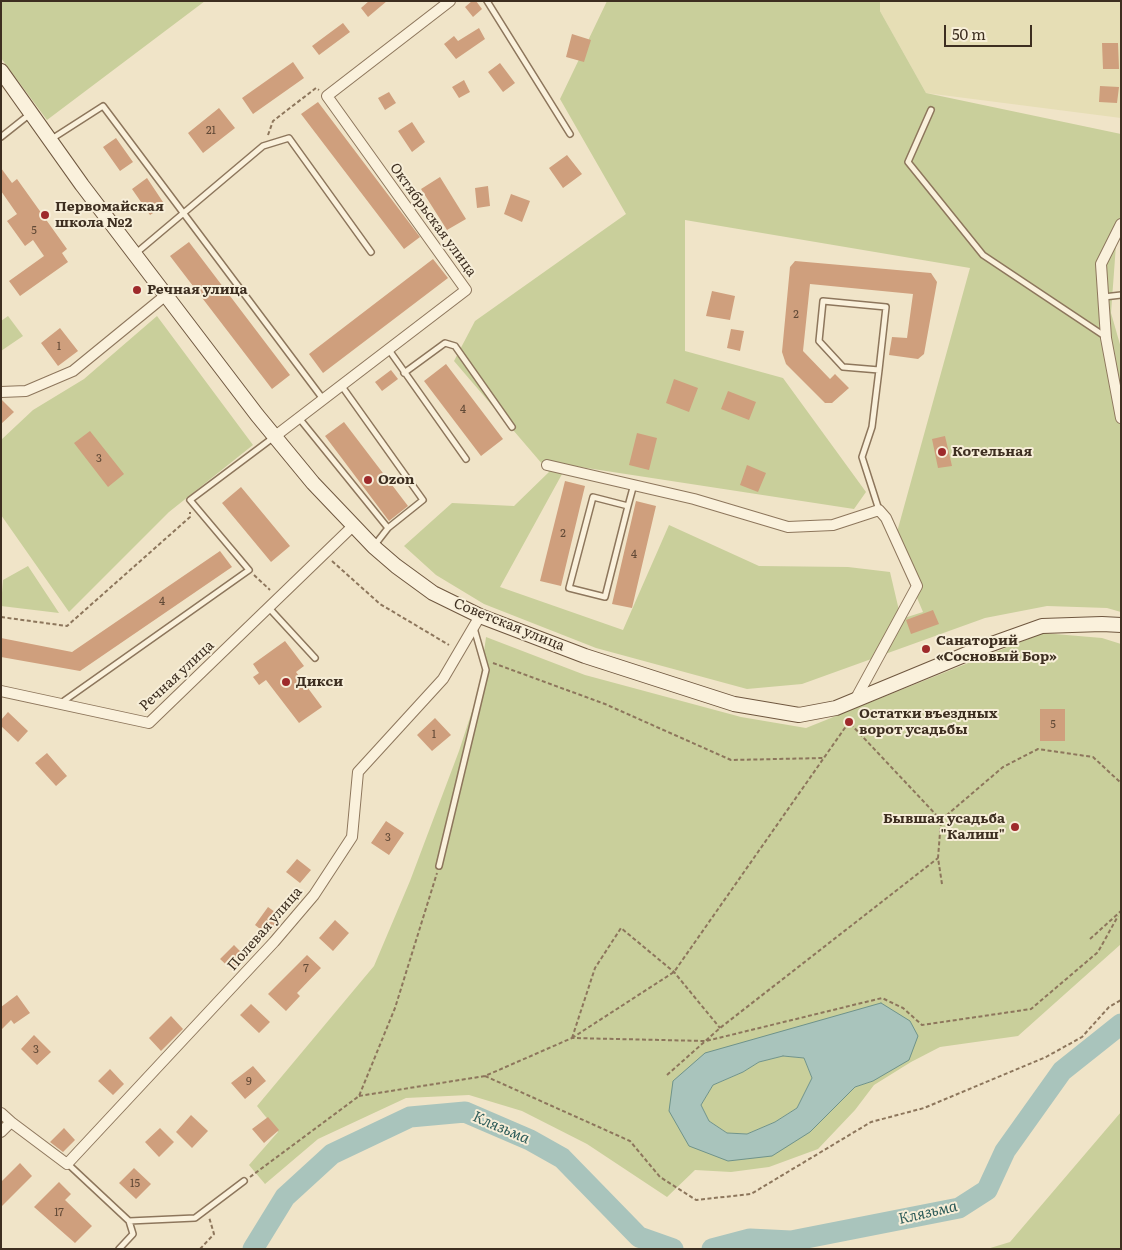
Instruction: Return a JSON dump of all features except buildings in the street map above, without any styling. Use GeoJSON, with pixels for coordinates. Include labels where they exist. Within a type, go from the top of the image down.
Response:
{"type":"FeatureCollection","features":[{"type":"Feature","properties":{"kind":"main road","name":"Советская улица"},"geometry":{"type":"LineString","coordinates":[[1,72],[135,255],[274,437],[313,483],[396,566],[477,622],[734,704],[799,715],[836,708],[986,646],[1042,626],[1120,623]]}},
{"type":"Feature","properties":{"kind":"street"},"geometry":{"type":"LineString","coordinates":[[327,96],[450,1]]}},
{"type":"Feature","properties":{"kind":"street","name":"Октябрьская улица"},"geometry":{"type":"LineString","coordinates":[[274,437],[466,290],[327,96]]}},
{"type":"Feature","properties":{"kind":"street"},"geometry":{"type":"LineString","coordinates":[[1121,224],[1101,264],[1106,338],[1121,418]]}},
{"type":"Feature","properties":{"kind":"street"},"geometry":{"type":"LineString","coordinates":[[1,392],[26,391],[73,372],[166,295]]}},
{"type":"Feature","properties":{"kind":"street"},"geometry":{"type":"LineString","coordinates":[[547,465],[694,499],[788,527],[833,526],[879,510],[886,518],[918,586],[855,700]]}},
{"type":"Feature","properties":{"kind":"street","name":"Речная улица"},"geometry":{"type":"LineString","coordinates":[[1,692],[149,723],[354,525]]}},
{"type":"Feature","properties":{"kind":"street","name":"Полевая улица"},"geometry":{"type":"LineString","coordinates":[[67,1164],[274,942],[314,895],[352,837],[358,772],[443,680],[477,622]]}},
{"type":"Feature","properties":{"kind":"street"},"geometry":{"type":"LineString","coordinates":[[1,1113],[67,1164]]}},
{"type":"Feature","properties":{"kind":"street"},"geometry":{"type":"LineString","coordinates":[[1,1132],[11,1122]]}},
{"type":"Feature","properties":{"kind":"lane"},"geometry":{"type":"LineString","coordinates":[[487,1],[570,134]]}},
{"type":"Feature","properties":{"kind":"lane"},"geometry":{"type":"LineString","coordinates":[[50,140],[103,106],[323,399]]}},
{"type":"Feature","properties":{"kind":"lane"},"geometry":{"type":"LineString","coordinates":[[930,110],[908,162],[983,255],[1106,338]]}},
{"type":"Feature","properties":{"kind":"lane"},"geometry":{"type":"LineString","coordinates":[[1,137],[31,114]]}},
{"type":"Feature","properties":{"kind":"lane"},"geometry":{"type":"LineString","coordinates":[[135,255],[263,146],[289,138],[371,252]]}},
{"type":"Feature","properties":{"kind":"lane"},"geometry":{"type":"LineString","coordinates":[[1103,297],[1121,295]]}},
{"type":"Feature","properties":{"kind":"lane"},"geometry":{"type":"LineString","coordinates":[[878,370],[843,367],[819,341],[823,301],[886,307],[872,427],[862,457],[879,510]]}},
{"type":"Feature","properties":{"kind":"lane"},"geometry":{"type":"LineString","coordinates":[[404,373],[445,343],[455,346],[512,427]]}},
{"type":"Feature","properties":{"kind":"lane"},"geometry":{"type":"LineString","coordinates":[[389,350],[466,459]]}},
{"type":"Feature","properties":{"kind":"lane"},"geometry":{"type":"LineString","coordinates":[[341,384],[423,500],[388,528],[374,546]]}},
{"type":"Feature","properties":{"kind":"lane"},"geometry":{"type":"LineString","coordinates":[[299,418],[388,528]]}},
{"type":"Feature","properties":{"kind":"lane"},"geometry":{"type":"LineString","coordinates":[[60,704],[248,570],[190,500],[274,437]]}},
{"type":"Feature","properties":{"kind":"lane"},"geometry":{"type":"LineString","coordinates":[[628,506],[593,497],[569,588],[605,597],[634,484]]}},
{"type":"Feature","properties":{"kind":"lane"},"geometry":{"type":"LineString","coordinates":[[269,608],[315,658]]}},
{"type":"Feature","properties":{"kind":"lane"},"geometry":{"type":"LineString","coordinates":[[439,866],[486,670],[477,622]]}},
{"type":"Feature","properties":{"kind":"lane"},"geometry":{"type":"LineString","coordinates":[[67,1164],[130,1221],[133,1234],[119,1249]]}},
{"type":"Feature","properties":{"kind":"lane"},"geometry":{"type":"LineString","coordinates":[[130,1221],[195,1218],[244,1181]]}},
{"type":"Feature","properties":{"kind":"path"},"geometry":{"type":"LineString","coordinates":[[263,146],[273,121],[316,88],[327,96]]}},
{"type":"Feature","properties":{"kind":"path"},"geometry":{"type":"LineString","coordinates":[[1,617],[67,626],[190,517],[190,500]]}},
{"type":"Feature","properties":{"kind":"path"},"geometry":{"type":"LineString","coordinates":[[325,555],[380,604],[461,651]]}},
{"type":"Feature","properties":{"kind":"path"},"geometry":{"type":"LineString","coordinates":[[248,570],[279,599]]}},
{"type":"Feature","properties":{"kind":"path"},"geometry":{"type":"LineString","coordinates":[[488,661],[605,704],[731,760],[824,758]]}},
{"type":"Feature","properties":{"kind":"path"},"geometry":{"type":"LineString","coordinates":[[836,708],[942,820]]}},
{"type":"Feature","properties":{"kind":"path"},"geometry":{"type":"LineString","coordinates":[[244,1181],[359,1096],[484,1076],[572,1038],[674,972],[849,722]]}},
{"type":"Feature","properties":{"kind":"path"},"geometry":{"type":"LineString","coordinates":[[942,884],[938,858],[942,820],[1002,767],[1038,749],[1093,757],[1121,783]]}},
{"type":"Feature","properties":{"kind":"path"},"geometry":{"type":"LineString","coordinates":[[667,1075],[720,1028],[938,858]]}},
{"type":"Feature","properties":{"kind":"path"},"geometry":{"type":"LineString","coordinates":[[359,1096],[395,1008],[439,866]]}},
{"type":"Feature","properties":{"kind":"path"},"geometry":{"type":"LineString","coordinates":[[572,1038],[706,1041],[882,998],[903,1008],[922,1025],[1031,1009],[1098,952],[1121,911]]}},
{"type":"Feature","properties":{"kind":"path"},"geometry":{"type":"LineString","coordinates":[[1090,939],[1118,916]]}},
{"type":"Feature","properties":{"kind":"path"},"geometry":{"type":"LineString","coordinates":[[572,1038],[595,968],[621,928],[674,972],[720,1028]]}},
{"type":"Feature","properties":{"kind":"path"},"geometry":{"type":"LineString","coordinates":[[484,1076],[630,1142],[660,1177],[696,1200],[751,1194],[871,1122],[924,1108],[1046,1057],[1082,1037],[1108,1007],[1121,1000]]}},
{"type":"Feature","properties":{"kind":"path"},"geometry":{"type":"LineString","coordinates":[[200,1249],[214,1234],[207,1210]]}},
{"type":"Feature","properties":{"kind":"shaded area"},"geometry":{"type":"Polygon","coordinates":[[[880,1],[1121,1],[1121,118],[926,93],[880,11],[880,1]]]}},
{"type":"Feature","properties":{"kind":"green space"},"geometry":{"type":"Polygon","coordinates":[[[1,1],[205,1],[47,120],[1,58],[1,1]]]}},
{"type":"Feature","properties":{"kind":"green space"},"geometry":{"type":"Polygon","coordinates":[[[607,1],[880,1],[880,11],[926,93],[1121,134],[1121,222],[1117,231],[1111,313],[1121,348],[1121,612],[1107,608],[1047,606],[985,618],[802,684],[747,689],[596,648],[484,604],[436,575],[404,546],[452,503],[514,506],[549,472],[454,361],[475,321],[626,214],[560,99],[607,1]],[[685,220],[685,351],[783,378],[866,492],[854,509],[567,465],[500,587],[623,630],[669,525],[759,566],[848,567],[890,572],[901,619],[923,612],[894,543],[970,268],[685,220]]]}},
{"type":"Feature","properties":{"kind":"green space"},"geometry":{"type":"Polygon","coordinates":[[[8,316],[23,336],[1,351],[1,321],[8,316]]]}},
{"type":"Feature","properties":{"kind":"green space"},"geometry":{"type":"Polygon","coordinates":[[[157,316],[253,445],[169,512],[69,612],[1,515],[1,440],[33,410],[84,379],[157,316]]]}},
{"type":"Feature","properties":{"kind":"green space"},"geometry":{"type":"Polygon","coordinates":[[[28,566],[59,613],[1,606],[3,580],[28,566]]]}},
{"type":"Feature","properties":{"kind":"green space"},"geometry":{"type":"Polygon","coordinates":[[[1043,633],[1102,638],[1121,644],[1121,944],[1018,1036],[940,1047],[874,1085],[855,1110],[818,1149],[769,1167],[731,1172],[695,1170],[667,1197],[587,1144],[522,1111],[469,1095],[406,1098],[318,1139],[265,1184],[249,1165],[278,1132],[257,1106],[374,966],[410,881],[459,751],[479,690],[486,637],[585,675],[741,717],[806,728],[1043,633]],[[910,1021],[673,1081],[728,1161],[855,1087],[873,1081],[910,1021]]]}},
{"type":"Feature","properties":{"kind":"green space"},"geometry":{"type":"Polygon","coordinates":[[[783,1056],[804,1058],[812,1078],[797,1108],[775,1122],[747,1134],[727,1133],[709,1121],[701,1105],[713,1085],[743,1072],[759,1062],[783,1056]]]}},
{"type":"Feature","properties":{"kind":"green space"},"geometry":{"type":"Polygon","coordinates":[[[1121,1112],[1121,1249],[987,1249],[1010,1242],[1121,1112]]]}},
{"type":"Feature","properties":{"kind":"water"},"geometry":{"type":"Polygon","coordinates":[[[881,1003],[910,1021],[918,1036],[909,1060],[873,1081],[855,1087],[810,1132],[772,1156],[728,1161],[689,1146],[669,1111],[673,1081],[705,1053],[881,1003]],[[783,1056],[759,1062],[743,1072],[713,1085],[701,1105],[709,1121],[727,1133],[747,1134],[775,1122],[797,1108],[812,1078],[804,1058],[783,1056]]]}},
{"type":"Feature","properties":{"kind":"waterway","name":"Клязьма"},"geometry":{"type":"LineString","coordinates":[[712,1249],[750,1239],[791,1241],[959,1208],[987,1190],[1005,1151],[1062,1071],[1121,1024]]}},
{"type":"Feature","properties":{"kind":"waterway","name":"Клязьма"},"geometry":{"type":"LineString","coordinates":[[253,1249],[285,1197],[332,1154],[410,1117],[465,1112],[530,1140],[562,1158],[639,1237],[673,1249]]}},
{"type":"Feature","properties":{"kind":"place","name":"Первомайская школа №2"},"geometry":{"type":"Point","coordinates":[45,215]}},
{"type":"Feature","properties":{"kind":"place","name":"Речная улица"},"geometry":{"type":"Point","coordinates":[137,290]}},
{"type":"Feature","properties":{"kind":"place","name":"Котельная"},"geometry":{"type":"Point","coordinates":[942,452]}},
{"type":"Feature","properties":{"kind":"place","name":"Ozon"},"geometry":{"type":"Point","coordinates":[368,480]}},
{"type":"Feature","properties":{"kind":"place","name":"Санаторий «Сосновый Бор»"},"geometry":{"type":"Point","coordinates":[926,649]}},
{"type":"Feature","properties":{"kind":"place","name":"Дикси"},"geometry":{"type":"Point","coordinates":[286,682]}},
{"type":"Feature","properties":{"kind":"place","name":"Остатки въездных ворот усадьбы"},"geometry":{"type":"Point","coordinates":[849,722]}},
{"type":"Feature","properties":{"kind":"place","name":"Бывшая усадьба \"Калиш\""},"geometry":{"type":"Point","coordinates":[1015,827]}}]}
